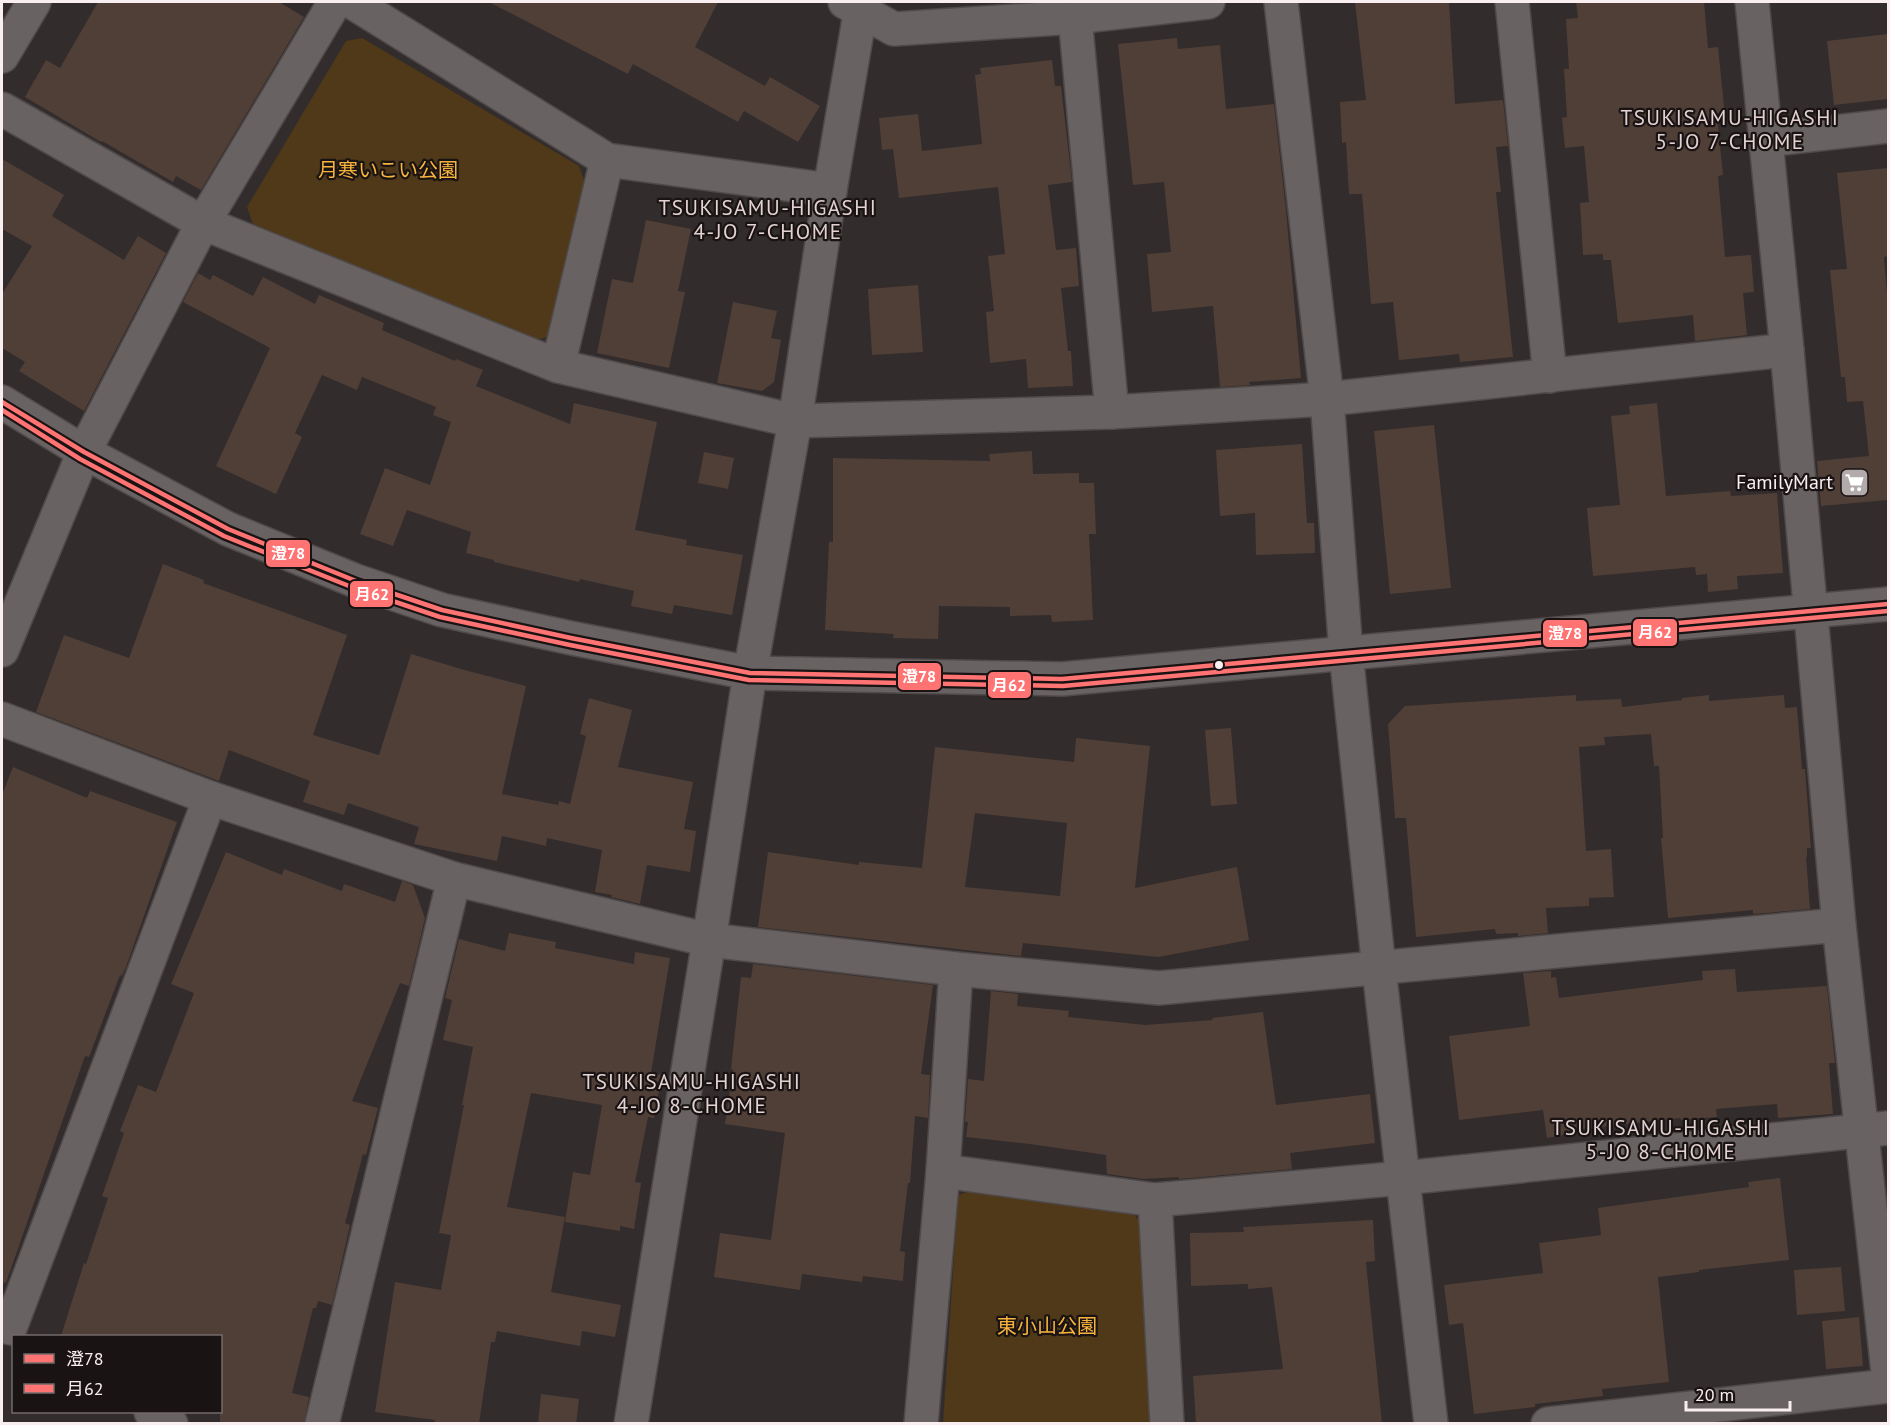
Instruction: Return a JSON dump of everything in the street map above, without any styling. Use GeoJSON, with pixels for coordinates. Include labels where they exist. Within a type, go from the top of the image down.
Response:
{"type":"FeatureCollection","features":[{"type":"Feature","properties":{"kind":"street"},"geometry":{"type":"LineString","coordinates":[[2,56],[34,2]]}},
{"type":"Feature","properties":{"kind":"street"},"geometry":{"type":"LineString","coordinates":[[2,650],[84,452],[203,223],[336,2]]}},
{"type":"Feature","properties":{"kind":"street"},"geometry":{"type":"LineString","coordinates":[[352,2],[607,160],[830,190]]}},
{"type":"Feature","properties":{"kind":"street"},"geometry":{"type":"LineString","coordinates":[[631,1424],[750,673],[795,421],[856,5],[894,28],[1075,17],[1208,2]]}},
{"type":"Feature","properties":{"kind":"street"},"geometry":{"type":"LineString","coordinates":[[1281,2],[1326,399],[1346,653],[1379,969],[1431,1424]]}},
{"type":"Feature","properties":{"kind":"street"},"geometry":{"type":"LineString","coordinates":[[1512,2],[1550,376]]}},
{"type":"Feature","properties":{"kind":"street"},"geometry":{"type":"LineString","coordinates":[[1752,2],[1787,350],[1839,925],[1876,1130],[1888,1372]]}},
{"type":"Feature","properties":{"kind":"street"},"geometry":{"type":"LineString","coordinates":[[1075,17],[1113,412]]}},
{"type":"Feature","properties":{"kind":"street"},"geometry":{"type":"LineString","coordinates":[[2,109],[203,223],[558,366],[795,421],[1113,412],[1326,399],[1787,350]]}},
{"type":"Feature","properties":{"kind":"street"},"geometry":{"type":"LineString","coordinates":[[1766,140],[1888,126]]}},
{"type":"Feature","properties":{"kind":"street"},"geometry":{"type":"LineString","coordinates":[[558,366],[607,160]]}},
{"type":"Feature","properties":{"kind":"street"},"geometry":{"type":"LineString","coordinates":[[2,402],[84,452],[228,529],[378,589],[442,610],[750,673],[1062,679],[1888,604]]}},
{"type":"Feature","properties":{"kind":"street"},"geometry":{"type":"LineString","coordinates":[[2,719],[210,798],[454,879],[709,940],[956,969],[1159,988],[1839,925]]}},
{"type":"Feature","properties":{"kind":"street"},"geometry":{"type":"LineString","coordinates":[[12,1328],[210,798]]}},
{"type":"Feature","properties":{"kind":"street"},"geometry":{"type":"LineString","coordinates":[[322,1424],[454,879]]}},
{"type":"Feature","properties":{"kind":"street"},"geometry":{"type":"LineString","coordinates":[[921,1424],[943,1171],[956,969]]}},
{"type":"Feature","properties":{"kind":"street"},"geometry":{"type":"LineString","coordinates":[[943,1171],[1155,1200],[1403,1178],[1876,1130]]}},
{"type":"Feature","properties":{"kind":"street"},"geometry":{"type":"LineString","coordinates":[[1155,1200],[1167,1424]]}},
{"type":"Feature","properties":{"kind":"street"},"geometry":{"type":"LineString","coordinates":[[1548,1424],[1888,1386]]}},
{"type":"Feature","properties":{"kind":"street"},"geometry":{"type":"LineString","coordinates":[[153,1413],[171,1424]]}},
{"type":"Feature","properties":{"kind":"green space","name":"月寒いこい公園"},"geometry":{"type":"Polygon","coordinates":[[[362,38],[579,166],[584,180],[549,336],[534,341],[253,224],[247,207],[346,41],[362,38]]]}},
{"type":"Feature","properties":{"kind":"green space","name":"東小山公園"},"geometry":{"type":"Polygon","coordinates":[[[971,1191],[1129,1209],[1139,1220],[1150,1423],[943,1424],[958,1195],[971,1191]]]}},
{"type":"Feature","properties":{"kind":"building"},"geometry":{"type":"Polygon","coordinates":[[[98,2],[279,2],[304,17],[201,190],[176,176],[173,182],[25,97],[46,60],[60,68],[98,2]]]}},
{"type":"Feature","properties":{"kind":"building"},"geometry":{"type":"Polygon","coordinates":[[[489,2],[718,2],[695,47],[765,86],[770,77],[820,106],[798,142],[744,111],[738,122],[633,64],[628,74],[489,2]]]}},
{"type":"Feature","properties":{"kind":"building"},"geometry":{"type":"Polygon","coordinates":[[[1355,2],[1449,2],[1455,104],[1503,100],[1508,146],[1496,147],[1501,192],[1496,192],[1513,357],[1460,362],[1459,354],[1399,360],[1393,302],[1371,304],[1362,194],[1349,194],[1346,142],[1342,143],[1340,102],[1366,100],[1355,2]]]}},
{"type":"Feature","properties":{"kind":"building"},"geometry":{"type":"Polygon","coordinates":[[[1576,2],[1704,2],[1708,48],[1718,47],[1725,116],[1717,117],[1723,175],[1718,176],[1725,257],[1751,255],[1754,292],[1743,293],[1747,335],[1695,341],[1693,315],[1618,323],[1611,260],[1603,260],[1603,254],[1583,255],[1580,203],[1589,202],[1584,146],[1565,148],[1562,118],[1567,117],[1564,69],[1569,69],[1566,19],[1578,18],[1576,2]]]}},
{"type":"Feature","properties":{"kind":"building"},"geometry":{"type":"Polygon","coordinates":[[[1888,34],[1888,99],[1834,105],[1827,41],[1888,34]]]}},
{"type":"Feature","properties":{"kind":"building"},"geometry":{"type":"Polygon","coordinates":[[[1177,38],[1178,49],[1220,45],[1226,109],[1274,104],[1301,378],[1220,387],[1213,306],[1152,312],[1147,254],[1171,252],[1164,182],[1133,185],[1118,44],[1177,38]]]}},
{"type":"Feature","properties":{"kind":"building"},"geometry":{"type":"Polygon","coordinates":[[[1052,60],[1055,86],[1061,86],[1072,182],[1048,185],[1056,250],[1076,248],[1079,286],[1061,288],[1068,351],[1071,351],[1073,386],[1028,388],[1026,359],[990,363],[986,312],[994,311],[988,256],[1005,254],[998,187],[899,198],[893,149],[882,150],[879,118],[918,114],[922,151],[982,144],[975,75],[981,74],[980,68],[1052,60]]]}},
{"type":"Feature","properties":{"kind":"building"},"geometry":{"type":"Polygon","coordinates":[[[2,159],[64,195],[52,216],[124,260],[138,236],[166,253],[84,411],[19,371],[25,362],[2,348],[2,294],[32,246],[2,229],[2,159]]]}},
{"type":"Feature","properties":{"kind":"building"},"geometry":{"type":"Polygon","coordinates":[[[1888,168],[1888,256],[1884,257],[1888,306],[1888,500],[1821,506],[1817,461],[1869,456],[1863,401],[1847,402],[1845,377],[1841,377],[1830,270],[1847,269],[1837,173],[1888,168]]]}},
{"type":"Feature","properties":{"kind":"building"},"geometry":{"type":"Polygon","coordinates":[[[646,220],[691,229],[678,291],[685,292],[669,368],[597,353],[612,279],[633,283],[646,220]]]}},
{"type":"Feature","properties":{"kind":"building"},"geometry":{"type":"Polygon","coordinates":[[[198,273],[210,280],[213,275],[253,296],[263,277],[315,304],[319,295],[384,323],[382,330],[455,361],[456,359],[483,370],[476,386],[570,424],[574,403],[657,422],[635,530],[687,540],[686,545],[743,555],[732,615],[674,605],[672,614],[631,606],[634,591],[580,579],[579,582],[466,553],[471,532],[407,510],[393,546],[360,534],[385,468],[430,485],[451,422],[433,415],[436,407],[362,377],[357,390],[322,375],[295,433],[302,437],[276,494],[216,466],[270,348],[183,302],[198,273]]]}},
{"type":"Feature","properties":{"kind":"building"},"geometry":{"type":"Polygon","coordinates":[[[918,285],[923,352],[872,355],[868,289],[918,285]]]}},
{"type":"Feature","properties":{"kind":"building"},"geometry":{"type":"Polygon","coordinates":[[[733,302],[777,311],[771,338],[781,340],[774,382],[762,391],[717,383],[733,302]]]}},
{"type":"Feature","properties":{"kind":"building"},"geometry":{"type":"Polygon","coordinates":[[[1657,403],[1666,496],[1730,491],[1731,496],[1777,493],[1783,573],[1737,576],[1738,589],[1708,592],[1707,574],[1696,575],[1695,567],[1593,576],[1587,508],[1620,505],[1611,416],[1630,414],[1629,406],[1657,403]]]}},
{"type":"Feature","properties":{"kind":"building"},"geometry":{"type":"Polygon","coordinates":[[[1434,425],[1451,588],[1390,594],[1374,431],[1434,425]]]}},
{"type":"Feature","properties":{"kind":"building"},"geometry":{"type":"Polygon","coordinates":[[[1302,444],[1307,523],[1314,523],[1315,553],[1256,555],[1255,513],[1220,516],[1216,450],[1302,444]]]}},
{"type":"Feature","properties":{"kind":"building"},"geometry":{"type":"Polygon","coordinates":[[[1032,451],[1033,474],[1079,473],[1079,483],[1094,483],[1096,534],[1089,534],[1093,620],[1052,622],[1051,615],[1010,616],[1010,607],[939,606],[938,639],[893,638],[894,634],[825,630],[829,542],[833,542],[833,458],[990,461],[989,454],[1032,451]]]}},
{"type":"Feature","properties":{"kind":"building"},"geometry":{"type":"Polygon","coordinates":[[[704,452],[734,458],[728,489],[698,483],[704,452]]]}},
{"type":"Feature","properties":{"kind":"building"},"geometry":{"type":"Polygon","coordinates":[[[163,564],[204,580],[203,583],[347,635],[313,735],[379,755],[411,654],[526,686],[502,794],[558,805],[559,801],[570,804],[586,736],[580,734],[589,698],[632,710],[618,767],[693,782],[684,829],[696,831],[690,872],[647,865],[640,904],[611,897],[612,895],[595,892],[602,850],[547,838],[546,846],[502,836],[497,861],[414,844],[419,827],[348,803],[344,815],[303,802],[310,781],[229,750],[219,781],[36,712],[64,635],[129,658],[163,564]]]}},
{"type":"Feature","properties":{"kind":"building"},"geometry":{"type":"Polygon","coordinates":[[[1576,695],[1576,701],[1621,699],[1622,707],[1709,695],[1709,701],[1784,695],[1785,708],[1797,707],[1802,769],[1805,769],[1811,848],[1807,848],[1806,857],[1810,909],[1753,914],[1753,910],[1668,918],[1661,838],[1663,838],[1659,766],[1654,766],[1651,734],[1604,737],[1605,745],[1579,747],[1586,851],[1611,849],[1614,897],[1589,898],[1589,906],[1546,908],[1548,933],[1518,936],[1518,933],[1496,934],[1495,929],[1416,937],[1406,818],[1395,818],[1388,724],[1405,706],[1576,695]]]}},
{"type":"Feature","properties":{"kind":"building"},"geometry":{"type":"Polygon","coordinates":[[[1231,728],[1237,804],[1211,806],[1205,730],[1231,728]]]}},
{"type":"Feature","properties":{"kind":"building"},"geometry":{"type":"Polygon","coordinates":[[[1076,738],[1150,746],[1135,888],[1237,867],[1249,940],[1158,957],[1023,943],[1021,956],[758,927],[768,852],[859,865],[859,862],[922,868],[935,747],[1074,762],[1076,738]],[[975,813],[965,887],[1060,896],[1067,823],[975,813]]]}},
{"type":"Feature","properties":{"kind":"building"},"geometry":{"type":"Polygon","coordinates":[[[13,767],[87,798],[90,791],[177,822],[126,967],[122,976],[120,975],[89,1057],[85,1056],[6,1283],[2,1282],[2,795],[13,767]]]}},
{"type":"Feature","properties":{"kind":"building"},"geometry":{"type":"Polygon","coordinates":[[[226,852],[282,875],[284,869],[342,891],[344,884],[395,902],[402,881],[413,885],[425,918],[409,986],[400,983],[352,1101],[378,1108],[345,1223],[350,1225],[332,1305],[318,1301],[316,1308],[313,1308],[292,1393],[309,1397],[304,1424],[220,1424],[222,1335],[61,1335],[108,1198],[102,1196],[124,1133],[120,1131],[138,1085],[156,1092],[194,993],[171,984],[226,852]]]}},
{"type":"Feature","properties":{"kind":"building"},"geometry":{"type":"Polygon","coordinates":[[[509,933],[556,942],[555,948],[634,964],[635,952],[670,958],[651,1073],[662,1075],[654,1118],[648,1117],[635,1182],[641,1183],[634,1229],[620,1226],[620,1231],[565,1222],[573,1172],[590,1175],[602,1105],[531,1093],[507,1207],[565,1217],[551,1292],[621,1305],[615,1337],[582,1331],[580,1346],[497,1331],[495,1342],[491,1342],[479,1424],[434,1424],[435,1420],[375,1412],[395,1282],[441,1290],[451,1235],[439,1233],[473,1047],[443,1040],[452,1000],[445,998],[459,939],[505,951],[509,933]]]}},
{"type":"Feature","properties":{"kind":"building"},"geometry":{"type":"Polygon","coordinates":[[[753,964],[933,985],[921,1074],[930,1075],[928,1118],[915,1116],[910,1183],[908,1183],[900,1251],[905,1252],[903,1281],[863,1276],[862,1282],[802,1274],[800,1290],[714,1277],[720,1233],[771,1240],[785,1133],[725,1124],[733,1070],[731,1069],[741,977],[751,978],[753,964]]]}},
{"type":"Feature","properties":{"kind":"building"},"geometry":{"type":"Polygon","coordinates":[[[1735,969],[1737,992],[1827,986],[1835,1063],[1829,1063],[1833,1114],[1778,1118],[1777,1104],[1716,1109],[1717,1117],[1681,1120],[1680,1118],[1573,1130],[1574,1133],[1547,1138],[1543,1110],[1459,1120],[1449,1036],[1530,1026],[1523,973],[1551,971],[1551,978],[1556,977],[1559,998],[1703,980],[1702,971],[1735,969]]]}},
{"type":"Feature","properties":{"kind":"building"},"geometry":{"type":"Polygon","coordinates":[[[991,991],[1018,994],[1017,1006],[1069,1011],[1068,1017],[1145,1025],[1213,1020],[1212,1018],[1263,1012],[1276,1105],[1370,1094],[1375,1143],[1290,1153],[1292,1169],[1179,1179],[1179,1177],[1143,1179],[1107,1174],[1106,1155],[966,1137],[968,1079],[984,1081],[991,991]]]}},
{"type":"Feature","properties":{"kind":"building"},"geometry":{"type":"Polygon","coordinates":[[[1780,1178],[1789,1260],[1658,1277],[1669,1382],[1602,1389],[1603,1396],[1474,1414],[1463,1323],[1449,1325],[1444,1285],[1543,1273],[1539,1243],[1601,1235],[1598,1208],[1749,1187],[1748,1182],[1780,1178]]]}},
{"type":"Feature","properties":{"kind":"building"},"geometry":{"type":"Polygon","coordinates":[[[1373,1220],[1375,1261],[1366,1262],[1382,1424],[1196,1424],[1193,1376],[1283,1369],[1272,1287],[1248,1289],[1248,1284],[1191,1286],[1190,1233],[1244,1232],[1243,1227],[1373,1220]]]}},
{"type":"Feature","properties":{"kind":"building"},"geometry":{"type":"Polygon","coordinates":[[[1841,1267],[1845,1311],[1797,1315],[1794,1270],[1841,1267]]]}},
{"type":"Feature","properties":{"kind":"building"},"geometry":{"type":"Polygon","coordinates":[[[1859,1317],[1863,1366],[1826,1369],[1822,1321],[1859,1317]]]}},
{"type":"Feature","properties":{"kind":"building"},"geometry":{"type":"Polygon","coordinates":[[[541,1394],[579,1399],[576,1424],[538,1424],[541,1394]]]}},
{"type":"Feature","properties":{"kind":"transit line","name":"澄78"},"geometry":{"type":"LineString","coordinates":[[2,402],[84,452],[228,529],[356,581],[442,610],[750,673],[1062,679],[1888,604]]}},
{"type":"Feature","properties":{"kind":"transit line","name":"月62"},"geometry":{"type":"LineString","coordinates":[[2,410],[80,459],[224,536],[354,588],[440,617],[749,680],[1063,686],[1888,611]]}},
{"type":"Feature","properties":{"kind":"place","name":"FamilyMart"},"geometry":{"type":"Point","coordinates":[1854,482]}},
{"type":"Feature","properties":{"kind":"district","name":"TSUKISAMU-HIGASHI 5-JO 7-CHOME"},"geometry":{"type":"Point","coordinates":[1730,129]}},
{"type":"Feature","properties":{"kind":"district","name":"TSUKISAMU-HIGASHI 4-JO 7-CHOME"},"geometry":{"type":"Point","coordinates":[768,219]}},
{"type":"Feature","properties":{"kind":"district","name":"TSUKISAMU-HIGASHI 4-JO 8-CHOME"},"geometry":{"type":"Point","coordinates":[692,1093]}},
{"type":"Feature","properties":{"kind":"district","name":"TSUKISAMU-HIGASHI 5-JO 8-CHOME"},"geometry":{"type":"Point","coordinates":[1661,1139]}}]}
